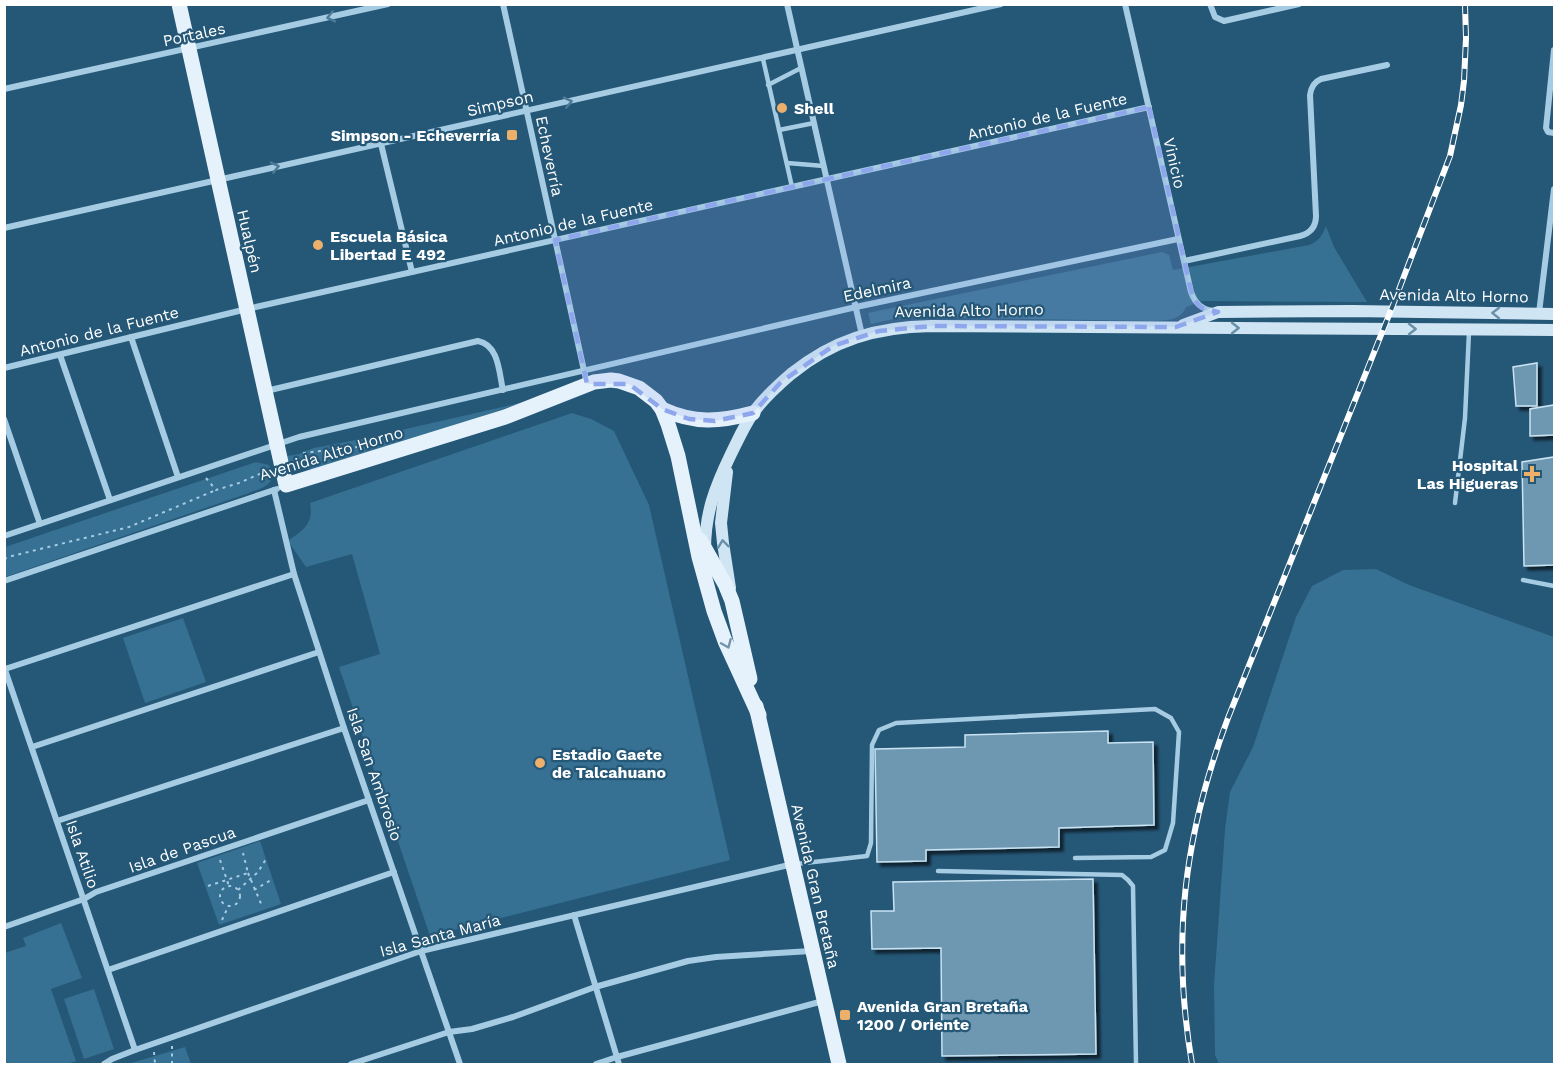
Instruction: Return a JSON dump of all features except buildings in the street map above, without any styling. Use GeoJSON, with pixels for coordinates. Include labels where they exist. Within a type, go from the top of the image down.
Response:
{"type":"FeatureCollection","features":[{"type":"Feature","properties":{"kind":"main road","name":"Hualpén"},"geometry":{"type":"LineString","coordinates":[[179,4],[282,464],[280,487]]}},
{"type":"Feature","properties":{"kind":"main road","name":"Avenida Alto Horno"},"geometry":{"type":"LineString","coordinates":[[1176,327],[1218,312],[1554,314]]}},
{"type":"Feature","properties":{"kind":"main road","name":"Avenida Alto Horno"},"geometry":{"type":"LineString","coordinates":[[753,413],[781,382],[833,346],[862,335],[913,326],[1554,330]]}},
{"type":"Feature","properties":{"kind":"main road","name":"Avenida Alto Horno"},"geometry":{"type":"LineString","coordinates":[[280,487],[505,417],[585,378],[629,384],[648,394],[662,409]]}},
{"type":"Feature","properties":{"kind":"main road"},"geometry":{"type":"LineString","coordinates":[[662,409],[676,415],[704,421],[726,420],[753,413]]}},
{"type":"Feature","properties":{"kind":"main road","name":"Avenida Gran Bretaña"},"geometry":{"type":"LineString","coordinates":[[662,409],[678,456],[708,589],[725,641],[759,715]]}},
{"type":"Feature","properties":{"kind":"main road","name":"Avenida Gran Bretaña"},"geometry":{"type":"LineString","coordinates":[[708,589],[705,548],[710,504],[716,485],[753,413]]}},
{"type":"Feature","properties":{"kind":"main road","name":"Avenida Gran Bretaña"},"geometry":{"type":"LineString","coordinates":[[731,455],[721,524],[732,601],[839,1065]]}},
{"type":"Feature","properties":{"kind":"main road","name":"Avenida Gran Bretaña"},"geometry":{"type":"LineString","coordinates":[[692,524],[705,548]]}},
{"type":"Feature","properties":{"kind":"main road"},"geometry":{"type":"LineString","coordinates":[[705,548],[732,601]]}},
{"type":"Feature","properties":{"kind":"street","name":"Portales"},"geometry":{"type":"LineString","coordinates":[[4,89],[388,4]]}},
{"type":"Feature","properties":{"kind":"street","name":"Echeverría"},"geometry":{"type":"LineString","coordinates":[[503,4],[585,378]]}},
{"type":"Feature","properties":{"kind":"street"},"geometry":{"type":"LineString","coordinates":[[787,4],[862,335]]}},
{"type":"Feature","properties":{"kind":"street","name":"Simpson"},"geometry":{"type":"LineString","coordinates":[[4,228],[1001,4]]}},
{"type":"Feature","properties":{"kind":"street","name":"Vinicio"},"geometry":{"type":"LineString","coordinates":[[1125,4],[1191,292],[1196,302],[1206,310],[1218,312]]}},
{"type":"Feature","properties":{"kind":"street"},"geometry":{"type":"LineString","coordinates":[[1210,4],[1215,17],[1224,21],[1299,4]]}},
{"type":"Feature","properties":{"kind":"street"},"geometry":{"type":"LineString","coordinates":[[1554,50],[1545,128],[1548,132],[1554,133]]}},
{"type":"Feature","properties":{"kind":"street"},"geometry":{"type":"LineString","coordinates":[[1184,261],[1300,236],[1309,232],[1315,225],[1316,216],[1310,95],[1312,87],[1321,79],[1387,65]]}},
{"type":"Feature","properties":{"kind":"street","name":"Antonio de la Fuente"},"geometry":{"type":"LineString","coordinates":[[4,368],[247,309],[1149,107]]}},
{"type":"Feature","properties":{"kind":"street"},"geometry":{"type":"LineString","coordinates":[[381,144],[412,272]]}},
{"type":"Feature","properties":{"kind":"street"},"geometry":{"type":"LineString","coordinates":[[1539,314],[1554,206],[1554,189]]}},
{"type":"Feature","properties":{"kind":"street","name":"Edelmira"},"geometry":{"type":"LineString","coordinates":[[585,378],[856,307],[1178,238]]}},
{"type":"Feature","properties":{"kind":"street"},"geometry":{"type":"LineString","coordinates":[[131,337],[178,477]]}},
{"type":"Feature","properties":{"kind":"street"},"geometry":{"type":"LineString","coordinates":[[265,391],[478,341],[487,344],[493,350],[503,390]]}},
{"type":"Feature","properties":{"kind":"street"},"geometry":{"type":"LineString","coordinates":[[60,354],[110,500]]}},
{"type":"Feature","properties":{"kind":"street","name":"Avenida Alto Horno"},"geometry":{"type":"LineString","coordinates":[[4,536],[299,437],[503,390],[585,378]]}},
{"type":"Feature","properties":{"kind":"street"},"geometry":{"type":"LineString","coordinates":[[4,419],[40,524]]}},
{"type":"Feature","properties":{"kind":"street","name":"Avenida Alto Horno"},"geometry":{"type":"LineString","coordinates":[[4,581],[280,487]]}},
{"type":"Feature","properties":{"kind":"street","name":"Isla San Ambrosio"},"geometry":{"type":"LineString","coordinates":[[280,487],[294,574],[344,728],[460,1065]]}},
{"type":"Feature","properties":{"kind":"street"},"geometry":{"type":"LineString","coordinates":[[5,668],[294,574]]}},
{"type":"Feature","properties":{"kind":"street"},"geometry":{"type":"LineString","coordinates":[[32,747],[319,652]]}},
{"type":"Feature","properties":{"kind":"street","name":"Isla Atilio"},"geometry":{"type":"LineString","coordinates":[[5,668],[135,1050]]}},
{"type":"Feature","properties":{"kind":"street"},"geometry":{"type":"LineString","coordinates":[[57,821],[344,728]]}},
{"type":"Feature","properties":{"kind":"street","name":"Isla de Pascua"},"geometry":{"type":"LineString","coordinates":[[4,927],[84,899],[96,892],[369,800]]}},
{"type":"Feature","properties":{"kind":"street","name":"Isla Santa María"},"geometry":{"type":"LineString","coordinates":[[104,1065],[112,1059],[135,1050],[422,951],[793,864]]}},
{"type":"Feature","properties":{"kind":"street"},"geometry":{"type":"LineString","coordinates":[[108,970],[394,872]]}},
{"type":"Feature","properties":{"kind":"street"},"geometry":{"type":"LineString","coordinates":[[574,915],[618,1061]]}},
{"type":"Feature","properties":{"kind":"street"},"geometry":{"type":"LineString","coordinates":[[351,1065],[449,1032],[472,1029],[513,1017],[596,987],[688,961],[813,951]]}},
{"type":"Feature","properties":{"kind":"street"},"geometry":{"type":"LineString","coordinates":[[596,1065],[618,1061],[824,1001]]}},
{"type":"Feature","properties":{"kind":"lane"},"geometry":{"type":"LineString","coordinates":[[763,59],[792,187]]}},
{"type":"Feature","properties":{"kind":"lane"},"geometry":{"type":"LineString","coordinates":[[768,85],[801,68]]}},
{"type":"Feature","properties":{"kind":"lane"},"geometry":{"type":"LineString","coordinates":[[779,130],[814,123]]}},
{"type":"Feature","properties":{"kind":"lane"},"geometry":{"type":"LineString","coordinates":[[787,163],[824,166]]}},
{"type":"Feature","properties":{"kind":"lane"},"geometry":{"type":"LineString","coordinates":[[1455,503],[1465,418],[1469,329]]}},
{"type":"Feature","properties":{"kind":"lane"},"geometry":{"type":"LineString","coordinates":[[1523,580],[1554,586]]}},
{"type":"Feature","properties":{"kind":"lane"},"geometry":{"type":"LineString","coordinates":[[793,864],[867,856],[871,843],[872,745],[879,730],[896,723],[1155,709],[1171,718],[1179,732],[1173,823],[1165,850],[1151,857],[1075,858]]}},
{"type":"Feature","properties":{"kind":"lane"},"geometry":{"type":"LineString","coordinates":[[938,871],[1122,875],[1128,880],[1133,886],[1136,1065]]}},
{"type":"Feature","properties":{"kind":"path"},"geometry":{"type":"LineString","coordinates":[[4,559],[129,527],[282,464]]}},
{"type":"Feature","properties":{"kind":"path"},"geometry":{"type":"LineString","coordinates":[[199,470],[216,490]]}},
{"type":"Feature","properties":{"kind":"path"},"geometry":{"type":"LineString","coordinates":[[240,843],[248,873],[267,916]]}},
{"type":"Feature","properties":{"kind":"path"},"geometry":{"type":"LineString","coordinates":[[217,851],[229,886]]}},
{"type":"Feature","properties":{"kind":"path"},"geometry":{"type":"LineString","coordinates":[[238,890],[258,872],[266,859]]}},
{"type":"Feature","properties":{"kind":"path"},"geometry":{"type":"LineString","coordinates":[[208,886],[248,873]]}},
{"type":"Feature","properties":{"kind":"path"},"geometry":{"type":"LineString","coordinates":[[255,890],[273,879]]}},
{"type":"Feature","properties":{"kind":"path"},"geometry":{"type":"LineString","coordinates":[[229,886],[236,887],[238,890],[240,896],[238,903],[225,906],[220,901],[223,888],[229,886]]}},
{"type":"Feature","properties":{"kind":"path"},"geometry":{"type":"LineString","coordinates":[[167,1065],[172,1064],[173,1037]]}},
{"type":"Feature","properties":{"kind":"highlighted area"},"geometry":{"type":"Polygon","coordinates":[[[1149,107],[1193,299],[1202,308],[1218,312],[1176,327],[931,326],[879,331],[833,346],[781,382],[753,413],[715,421],[689,419],[662,409],[629,384],[587,384],[555,240],[1149,107]]]}},
{"type":"Feature","properties":{"kind":"shaded area"},"geometry":{"type":"Polygon","coordinates":[[[1326,226],[1334,247],[1367,302],[1203,301],[1186,307],[1177,317],[1154,321],[902,317],[871,324],[868,313],[1162,252],[1169,255],[1173,270],[1309,245],[1320,238],[1326,226]]]}},
{"type":"Feature","properties":{"kind":"shaded area"},"geometry":{"type":"Polygon","coordinates":[[[524,402],[325,469],[295,467],[281,457],[299,454],[314,448],[524,402]]]}},
{"type":"Feature","properties":{"kind":"shaded area","name":"Estadio Gaete de Talcahuano"},"geometry":{"type":"Polygon","coordinates":[[[572,413],[591,419],[614,431],[649,505],[730,860],[430,936],[339,667],[380,654],[352,554],[306,567],[288,541],[303,530],[309,521],[310,503],[572,413]]]}},
{"type":"Feature","properties":{"kind":"shaded area"},"geometry":{"type":"Polygon","coordinates":[[[256,462],[269,465],[272,477],[268,484],[260,489],[5,577],[5,547],[256,462]]]}},
{"type":"Feature","properties":{"kind":"shaded area"},"geometry":{"type":"Polygon","coordinates":[[[1376,569],[1409,585],[1554,637],[1554,1064],[1219,1064],[1215,1055],[1214,985],[1225,829],[1230,792],[1253,747],[1296,617],[1312,586],[1343,570],[1376,569]]]}},
{"type":"Feature","properties":{"kind":"shaded area"},"geometry":{"type":"Polygon","coordinates":[[[183,618],[206,682],[145,703],[123,638],[183,618]]]}},
{"type":"Feature","properties":{"kind":"shaded area"},"geometry":{"type":"Polygon","coordinates":[[[260,841],[281,904],[219,925],[197,863],[260,841]]]}},
{"type":"Feature","properties":{"kind":"shaded area"},"geometry":{"type":"Polygon","coordinates":[[[61,923],[82,978],[51,989],[76,1061],[67,1064],[5,1064],[5,953],[26,946],[23,938],[61,923]]]}},
{"type":"Feature","properties":{"kind":"shaded area"},"geometry":{"type":"Polygon","coordinates":[[[94,989],[114,1049],[84,1059],[64,999],[94,989]]]}},
{"type":"Feature","properties":{"kind":"shaded area"},"geometry":{"type":"Polygon","coordinates":[[[185,1047],[191,1064],[128,1064],[185,1047]]]}},
{"type":"Feature","properties":{"kind":"railway"},"geometry":{"type":"LineString","coordinates":[[1192,1064],[1183,974],[1183,931],[1186,888],[1201,804],[1228,718],[1450,156],[1464,81],[1465,4]]}},
{"type":"Feature","properties":{"kind":"place","name":"Shell"},"geometry":{"type":"Point","coordinates":[782,108]}},
{"type":"Feature","properties":{"kind":"place","name":"Simpson - Echeverría"},"geometry":{"type":"Point","coordinates":[512,135]}},
{"type":"Feature","properties":{"kind":"place","name":"Escuela Básica Libertad E 492"},"geometry":{"type":"Point","coordinates":[318,245]}},
{"type":"Feature","properties":{"kind":"place","name":"Hospital Las Higueras"},"geometry":{"type":"Point","coordinates":[1532,474]}},
{"type":"Feature","properties":{"kind":"place","name":"Estadio Gaete de Talcahuano"},"geometry":{"type":"Point","coordinates":[540,763]}},
{"type":"Feature","properties":{"kind":"place","name":"Avenida Gran Bretaña 1200 / Oriente"},"geometry":{"type":"Point","coordinates":[845,1015]}}]}
